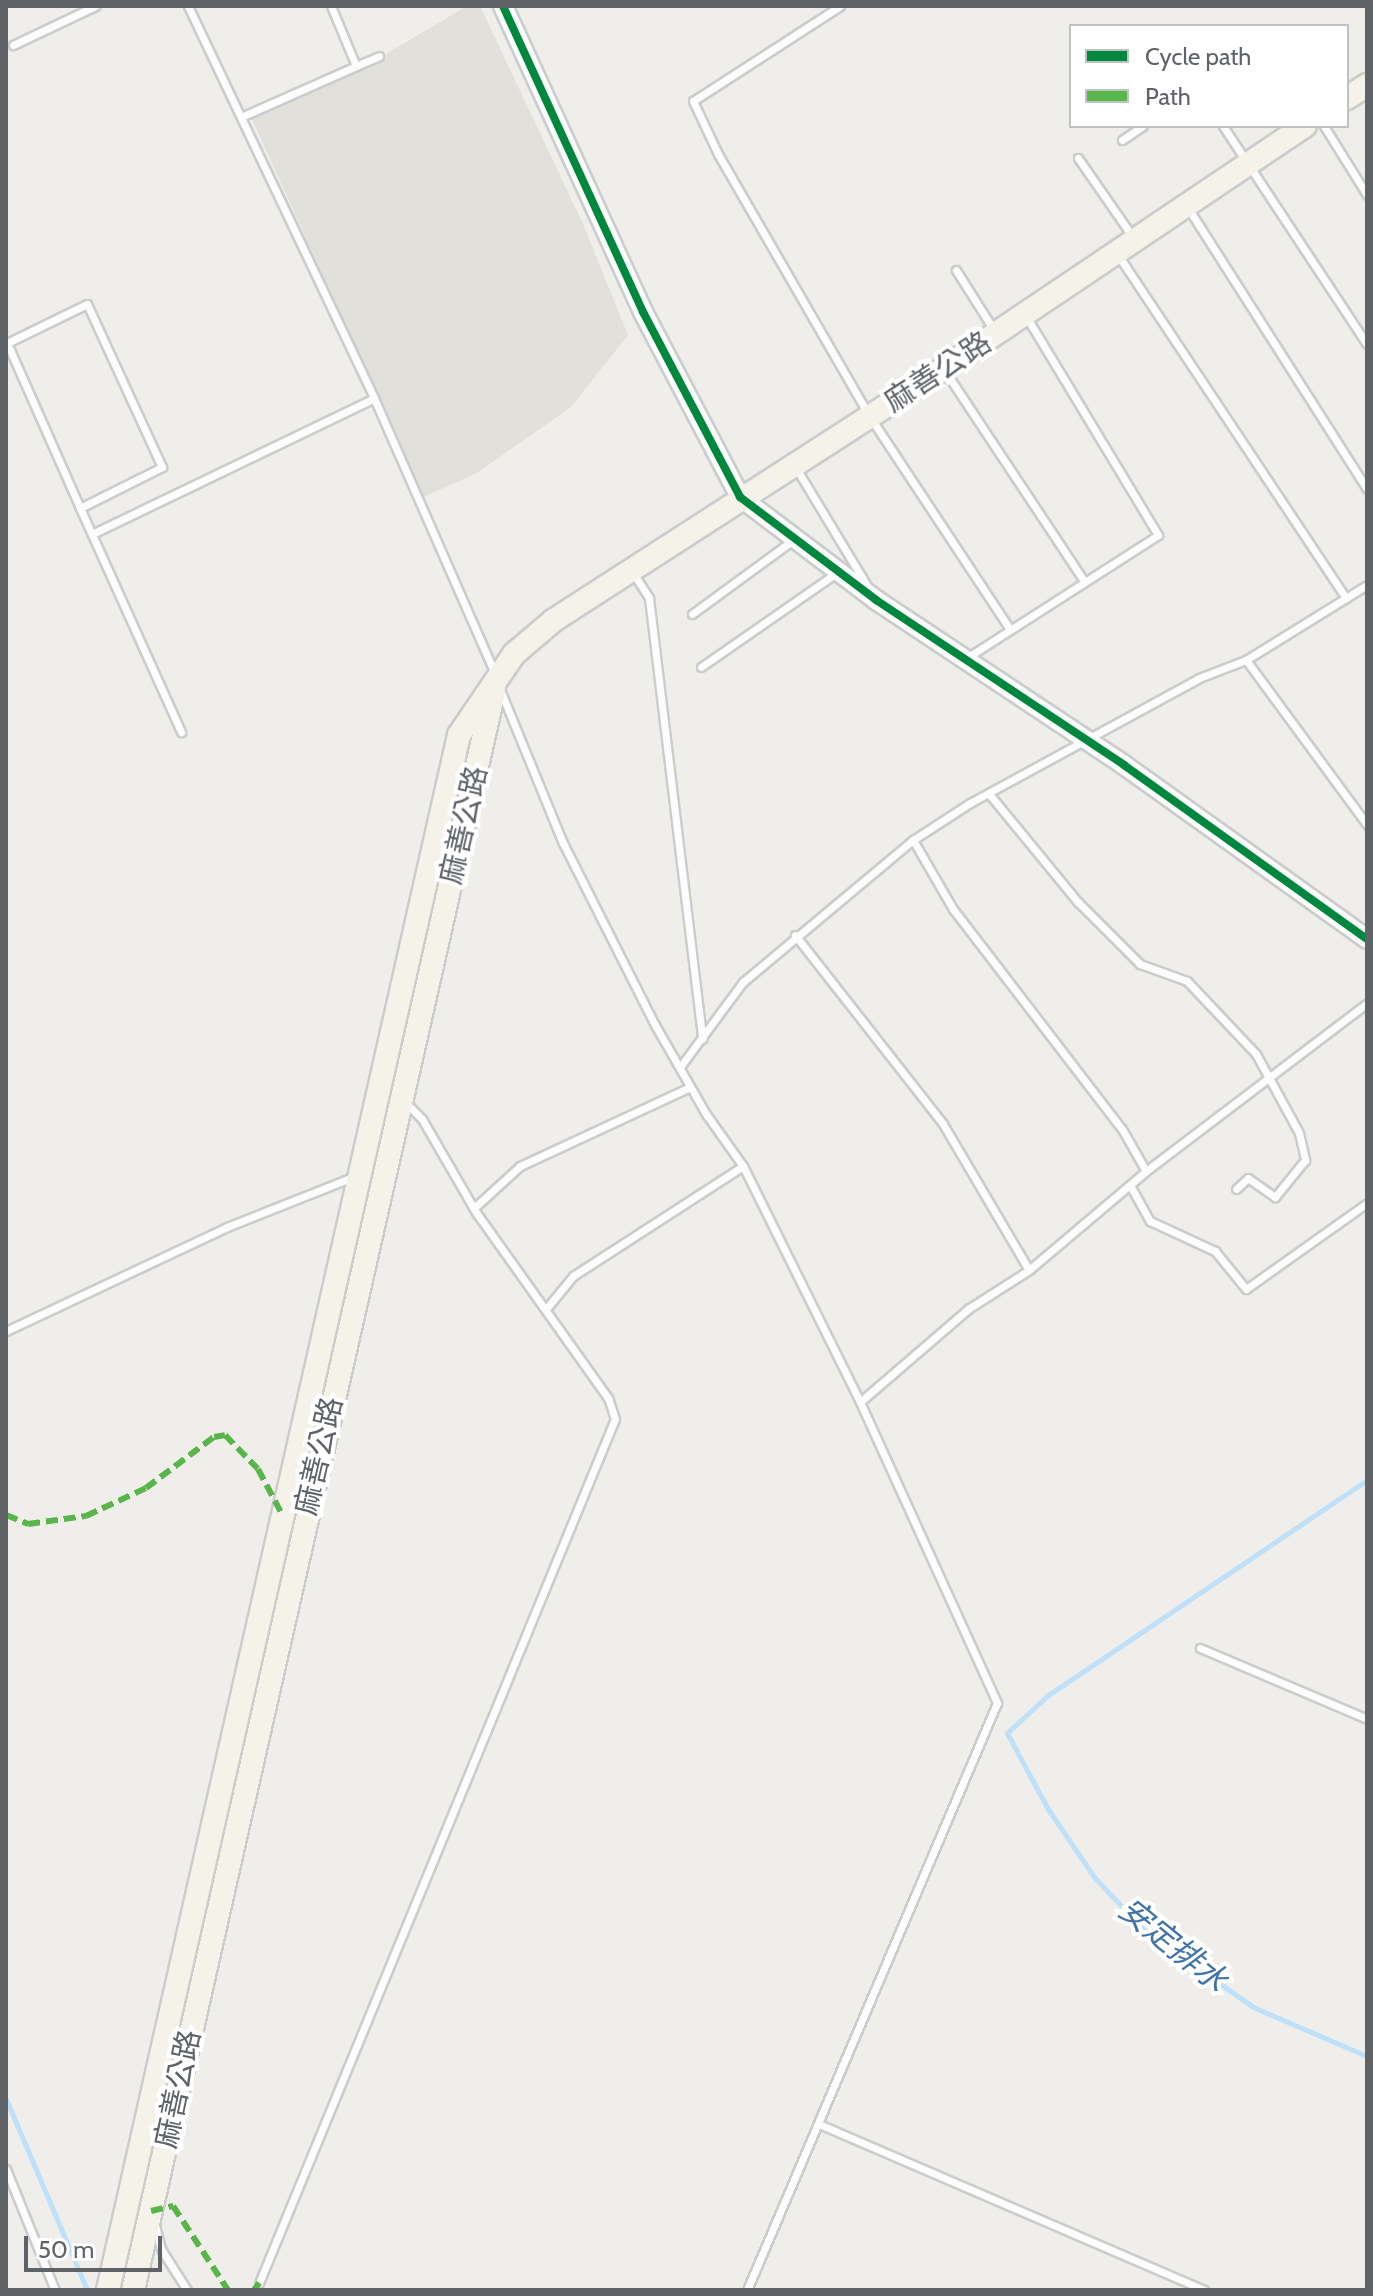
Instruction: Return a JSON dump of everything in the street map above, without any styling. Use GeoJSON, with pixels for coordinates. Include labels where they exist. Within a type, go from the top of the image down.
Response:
{"type":"FeatureCollection","features":[{"type":"Feature","properties":{"kind":"main road"},"geometry":{"type":"LineString","coordinates":[[1349,97],[1367,85]]}},
{"type":"Feature","properties":{"kind":"main road","name":"麻善公路"},"geometry":{"type":"LineString","coordinates":[[108,2290],[376,1090],[459,735],[497,678],[538,632],[740,497],[795,465],[1025,315],[1302,128]]}},
{"type":"Feature","properties":{"kind":"main road","name":"麻善公路"},"geometry":{"type":"LineString","coordinates":[[133,2290],[399,1096],[497,678]]}},
{"type":"Feature","properties":{"kind":"street"},"geometry":{"type":"LineString","coordinates":[[503,6],[643,312],[740,497],[876,600],[1089,741],[1367,939]]}},
{"type":"Feature","properties":{"kind":"lane"},"geometry":{"type":"LineString","coordinates":[[13,45],[95,6]]}},
{"type":"Feature","properties":{"kind":"lane"},"geometry":{"type":"LineString","coordinates":[[188,6],[374,398],[497,678],[509,718],[563,843],[690,1087],[743,1166],[860,1402],[997,1703],[747,2290]]}},
{"type":"Feature","properties":{"kind":"lane"},"geometry":{"type":"LineString","coordinates":[[331,6],[356,66]]}},
{"type":"Feature","properties":{"kind":"lane"},"geometry":{"type":"LineString","coordinates":[[840,6],[693,101],[718,154],[870,417],[1010,629]]}},
{"type":"Feature","properties":{"kind":"lane"},"geometry":{"type":"LineString","coordinates":[[241,117],[379,56]]}},
{"type":"Feature","properties":{"kind":"lane"},"geometry":{"type":"LineString","coordinates":[[1122,140],[1140,128]]}},
{"type":"Feature","properties":{"kind":"lane"},"geometry":{"type":"LineString","coordinates":[[1225,128],[1251,163],[1367,344]]}},
{"type":"Feature","properties":{"kind":"lane"},"geometry":{"type":"LineString","coordinates":[[1325,128],[1367,195]]}},
{"type":"Feature","properties":{"kind":"lane"},"geometry":{"type":"LineString","coordinates":[[1078,158],[1126,247],[1346,598]]}},
{"type":"Feature","properties":{"kind":"lane"},"geometry":{"type":"LineString","coordinates":[[1187,207],[1367,489]]}},
{"type":"Feature","properties":{"kind":"lane"},"geometry":{"type":"LineString","coordinates":[[956,270],[996,334]]}},
{"type":"Feature","properties":{"kind":"lane"},"geometry":{"type":"LineString","coordinates":[[80,508],[162,467],[87,304],[7,343],[80,508],[181,732]]}},
{"type":"Feature","properties":{"kind":"lane"},"geometry":{"type":"LineString","coordinates":[[963,660],[1158,535],[1025,315]]}},
{"type":"Feature","properties":{"kind":"lane"},"geometry":{"type":"LineString","coordinates":[[943,369],[1084,581]]}},
{"type":"Feature","properties":{"kind":"lane"},"geometry":{"type":"LineString","coordinates":[[92,534],[374,398]]}},
{"type":"Feature","properties":{"kind":"lane"},"geometry":{"type":"LineString","coordinates":[[795,465],[876,600]]}},
{"type":"Feature","properties":{"kind":"lane"},"geometry":{"type":"LineString","coordinates":[[692,614],[795,539]]}},
{"type":"Feature","properties":{"kind":"lane"},"geometry":{"type":"LineString","coordinates":[[631,569],[649,598],[702,1039]]}},
{"type":"Feature","properties":{"kind":"lane"},"geometry":{"type":"LineString","coordinates":[[701,667],[837,572]]}},
{"type":"Feature","properties":{"kind":"lane"},"geometry":{"type":"LineString","coordinates":[[680,1067],[743,982],[795,935],[913,840],[1199,678],[1246,660],[1367,586]]}},
{"type":"Feature","properties":{"kind":"lane"},"geometry":{"type":"LineString","coordinates":[[1246,660],[1367,825]]}},
{"type":"Feature","properties":{"kind":"lane"},"geometry":{"type":"LineString","coordinates":[[990,795],[1078,902],[1140,964],[1187,981],[1269,1076],[1299,1133],[1305,1160],[1275,1197],[1248,1178],[1236,1189]]}},
{"type":"Feature","properties":{"kind":"lane"},"geometry":{"type":"LineString","coordinates":[[913,840],[953,909],[1122,1129],[1146,1171]]}},
{"type":"Feature","properties":{"kind":"lane"},"geometry":{"type":"LineString","coordinates":[[795,935],[943,1124],[1029,1270]]}},
{"type":"Feature","properties":{"kind":"lane"},"geometry":{"type":"LineString","coordinates":[[860,1402],[968,1309],[1029,1270],[1131,1187],[1146,1171],[1269,1076],[1364,1006],[1367,1017]]}},
{"type":"Feature","properties":{"kind":"lane"},"geometry":{"type":"LineString","coordinates":[[474,1208],[520,1166],[690,1087]]}},
{"type":"Feature","properties":{"kind":"lane"},"geometry":{"type":"LineString","coordinates":[[259,2283],[615,1419],[608,1398],[474,1208],[422,1119],[399,1096],[376,1090]]}},
{"type":"Feature","properties":{"kind":"lane"},"geometry":{"type":"LineString","coordinates":[[546,1309],[573,1276],[743,1166]]}},
{"type":"Feature","properties":{"kind":"lane"},"geometry":{"type":"LineString","coordinates":[[6,1331],[227,1227],[357,1175]]}},
{"type":"Feature","properties":{"kind":"lane"},"geometry":{"type":"LineString","coordinates":[[1131,1187],[1150,1221],[1215,1251],[1246,1289],[1367,1203]]}},
{"type":"Feature","properties":{"kind":"lane"},"geometry":{"type":"LineString","coordinates":[[1200,1648],[1367,1719]]}},
{"type":"Feature","properties":{"kind":"lane"},"geometry":{"type":"LineString","coordinates":[[819,2124],[1204,2290]]}},
{"type":"Feature","properties":{"kind":"lane"},"geometry":{"type":"LineString","coordinates":[[6,2169],[55,2290]]}},
{"type":"Feature","properties":{"kind":"lane"},"geometry":{"type":"LineString","coordinates":[[137,2169],[161,2249],[187,2290]]}},
{"type":"Feature","properties":{"kind":"shaded area"},"geometry":{"type":"Polygon","coordinates":[[[467,6],[480,6],[583,224],[628,335],[571,407],[477,473],[423,497],[251,117],[357,71],[467,6]]]}},
{"type":"Feature","properties":{"kind":"waterway","name":"安定排水"},"geometry":{"type":"LineString","coordinates":[[1367,1480],[1047,1696],[1007,1733],[1048,1809],[1094,1877],[1144,1930],[1253,2007],[1367,2056]]}},
{"type":"Feature","properties":{"kind":"waterway"},"geometry":{"type":"LineString","coordinates":[[6,2099],[87,2290]]}},
{"type":"Feature","properties":{"kind":"marked path"},"geometry":{"type":"LineString","coordinates":[[6,1515],[28,1524],[86,1516],[146,1488],[214,1437],[225,1435],[258,1469],[283,1516]]}},
{"type":"Feature","properties":{"kind":"marked path"},"geometry":{"type":"LineString","coordinates":[[151,2211],[173,2206],[228,2290]]}},
{"type":"Feature","properties":{"kind":"marked path"},"geometry":{"type":"LineString","coordinates":[[254,2290],[259,2283]]}},
{"type":"Feature","properties":{"kind":"cycle path"},"geometry":{"type":"LineString","coordinates":[[503,6],[643,312],[740,497],[876,600],[1124,765],[1367,939]]}}]}
